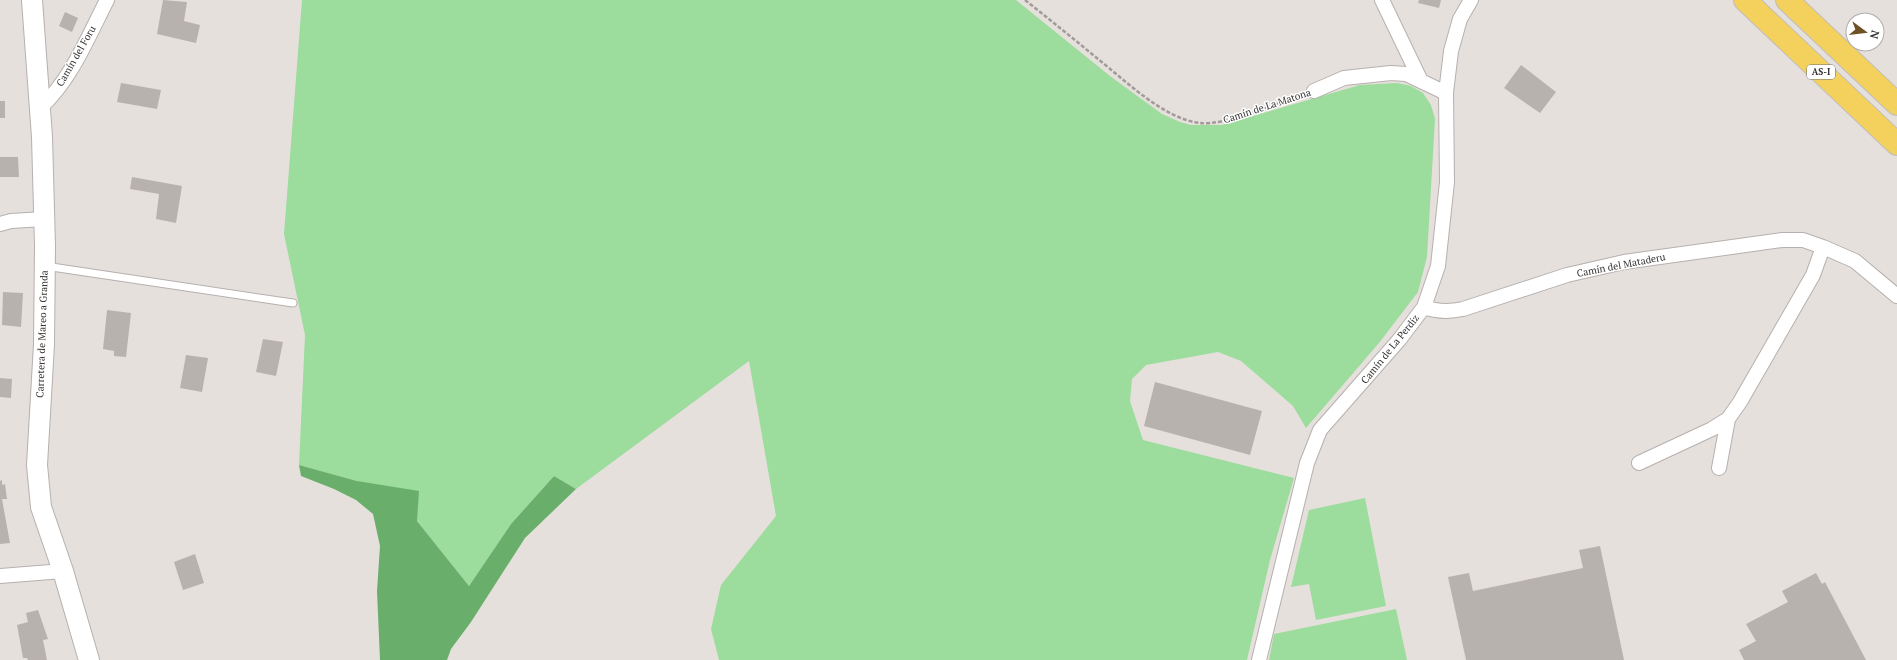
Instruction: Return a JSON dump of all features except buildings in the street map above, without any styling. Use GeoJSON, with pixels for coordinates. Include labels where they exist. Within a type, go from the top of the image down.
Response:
{"type":"FeatureCollection","features":[{"type":"Feature","properties":{"kind":"highway","name":"AS-I"},"geometry":{"type":"LineString","coordinates":[[1745,0],[1897,144]]}},
{"type":"Feature","properties":{"kind":"highway","name":"AS-I"},"geometry":{"type":"LineString","coordinates":[[1787,0],[1897,104]]}},
{"type":"Feature","properties":{"kind":"street","name":"Carretera de Mareo a Granda"},"geometry":{"type":"LineString","coordinates":[[32,0],[40,108],[45,266],[44,344],[37,465],[41,507],[63,571],[89,660]]}},
{"type":"Feature","properties":{"kind":"street","name":"Camín del Foru"},"geometry":{"type":"LineString","coordinates":[[40,108],[54,95],[107,0]]}},
{"type":"Feature","properties":{"kind":"street"},"geometry":{"type":"LineString","coordinates":[[1382,0],[1420,79]]}},
{"type":"Feature","properties":{"kind":"street","name":"Camín de La Perdiz"},"geometry":{"type":"LineString","coordinates":[[1259,660],[1307,463],[1320,430],[1399,340],[1424,307],[1438,266],[1447,182],[1446,92],[1451,51],[1460,19],[1471,0]]}},
{"type":"Feature","properties":{"kind":"street","name":"Camín de La Matona"},"geometry":{"type":"LineString","coordinates":[[1314,91],[1344,78],[1391,73],[1406,74],[1446,92]]}},
{"type":"Feature","properties":{"kind":"street"},"geometry":{"type":"LineString","coordinates":[[0,224],[11,221],[44,219]]}},
{"type":"Feature","properties":{"kind":"street","name":"Camín del Mataderu"},"geometry":{"type":"LineString","coordinates":[[1424,307],[1433,311],[1463,309],[1552,279],[1624,262],[1782,240],[1803,240],[1855,261],[1897,296]]}},
{"type":"Feature","properties":{"kind":"street"},"geometry":{"type":"LineString","coordinates":[[1639,463],[1712,429],[1728,419],[1740,402],[1813,275],[1823,247]]}},
{"type":"Feature","properties":{"kind":"street"},"geometry":{"type":"LineString","coordinates":[[1719,468],[1728,419]]}},
{"type":"Feature","properties":{"kind":"street"},"geometry":{"type":"LineString","coordinates":[[0,576],[63,571]]}},
{"type":"Feature","properties":{"kind":"lane"},"geometry":{"type":"LineString","coordinates":[[45,266],[293,303]]}},
{"type":"Feature","properties":{"kind":"path","name":"Camín de La Matona"},"geometry":{"type":"LineString","coordinates":[[1025,0],[1134,88],[1167,111],[1188,120],[1212,123],[1244,115],[1314,91]]}},
{"type":"Feature","properties":{"kind":"green space"},"geometry":{"type":"Polygon","coordinates":[[[302,0],[1016,0],[1110,76],[1162,114],[1191,125],[1222,125],[1360,85],[1397,83],[1411,86],[1423,93],[1431,105],[1435,119],[1427,257],[1418,292],[1379,343],[1306,428],[1293,406],[1241,361],[1218,352],[1146,365],[1132,379],[1130,401],[1143,440],[1294,478],[1270,560],[1247,660],[719,660],[711,629],[721,585],[776,516],[749,361],[576,489],[554,476],[511,524],[469,586],[417,521],[357,481],[299,465],[305,335],[284,234],[302,0]]]}},
{"type":"Feature","properties":{"kind":"green space"},"geometry":{"type":"Polygon","coordinates":[[[299,465],[357,481],[419,491],[417,521],[469,586],[511,524],[554,476],[576,489],[525,538],[471,622],[451,649],[447,660],[380,660],[377,591],[380,546],[373,514],[356,500],[334,489],[301,476],[299,465]]]}},
{"type":"Feature","properties":{"kind":"green space"},"geometry":{"type":"Polygon","coordinates":[[[1365,498],[1386,606],[1316,620],[1309,584],[1291,587],[1309,510],[1365,498]]]}},
{"type":"Feature","properties":{"kind":"green space"},"geometry":{"type":"Polygon","coordinates":[[[1396,609],[1407,660],[1269,660],[1274,634],[1396,609]]]}}]}
